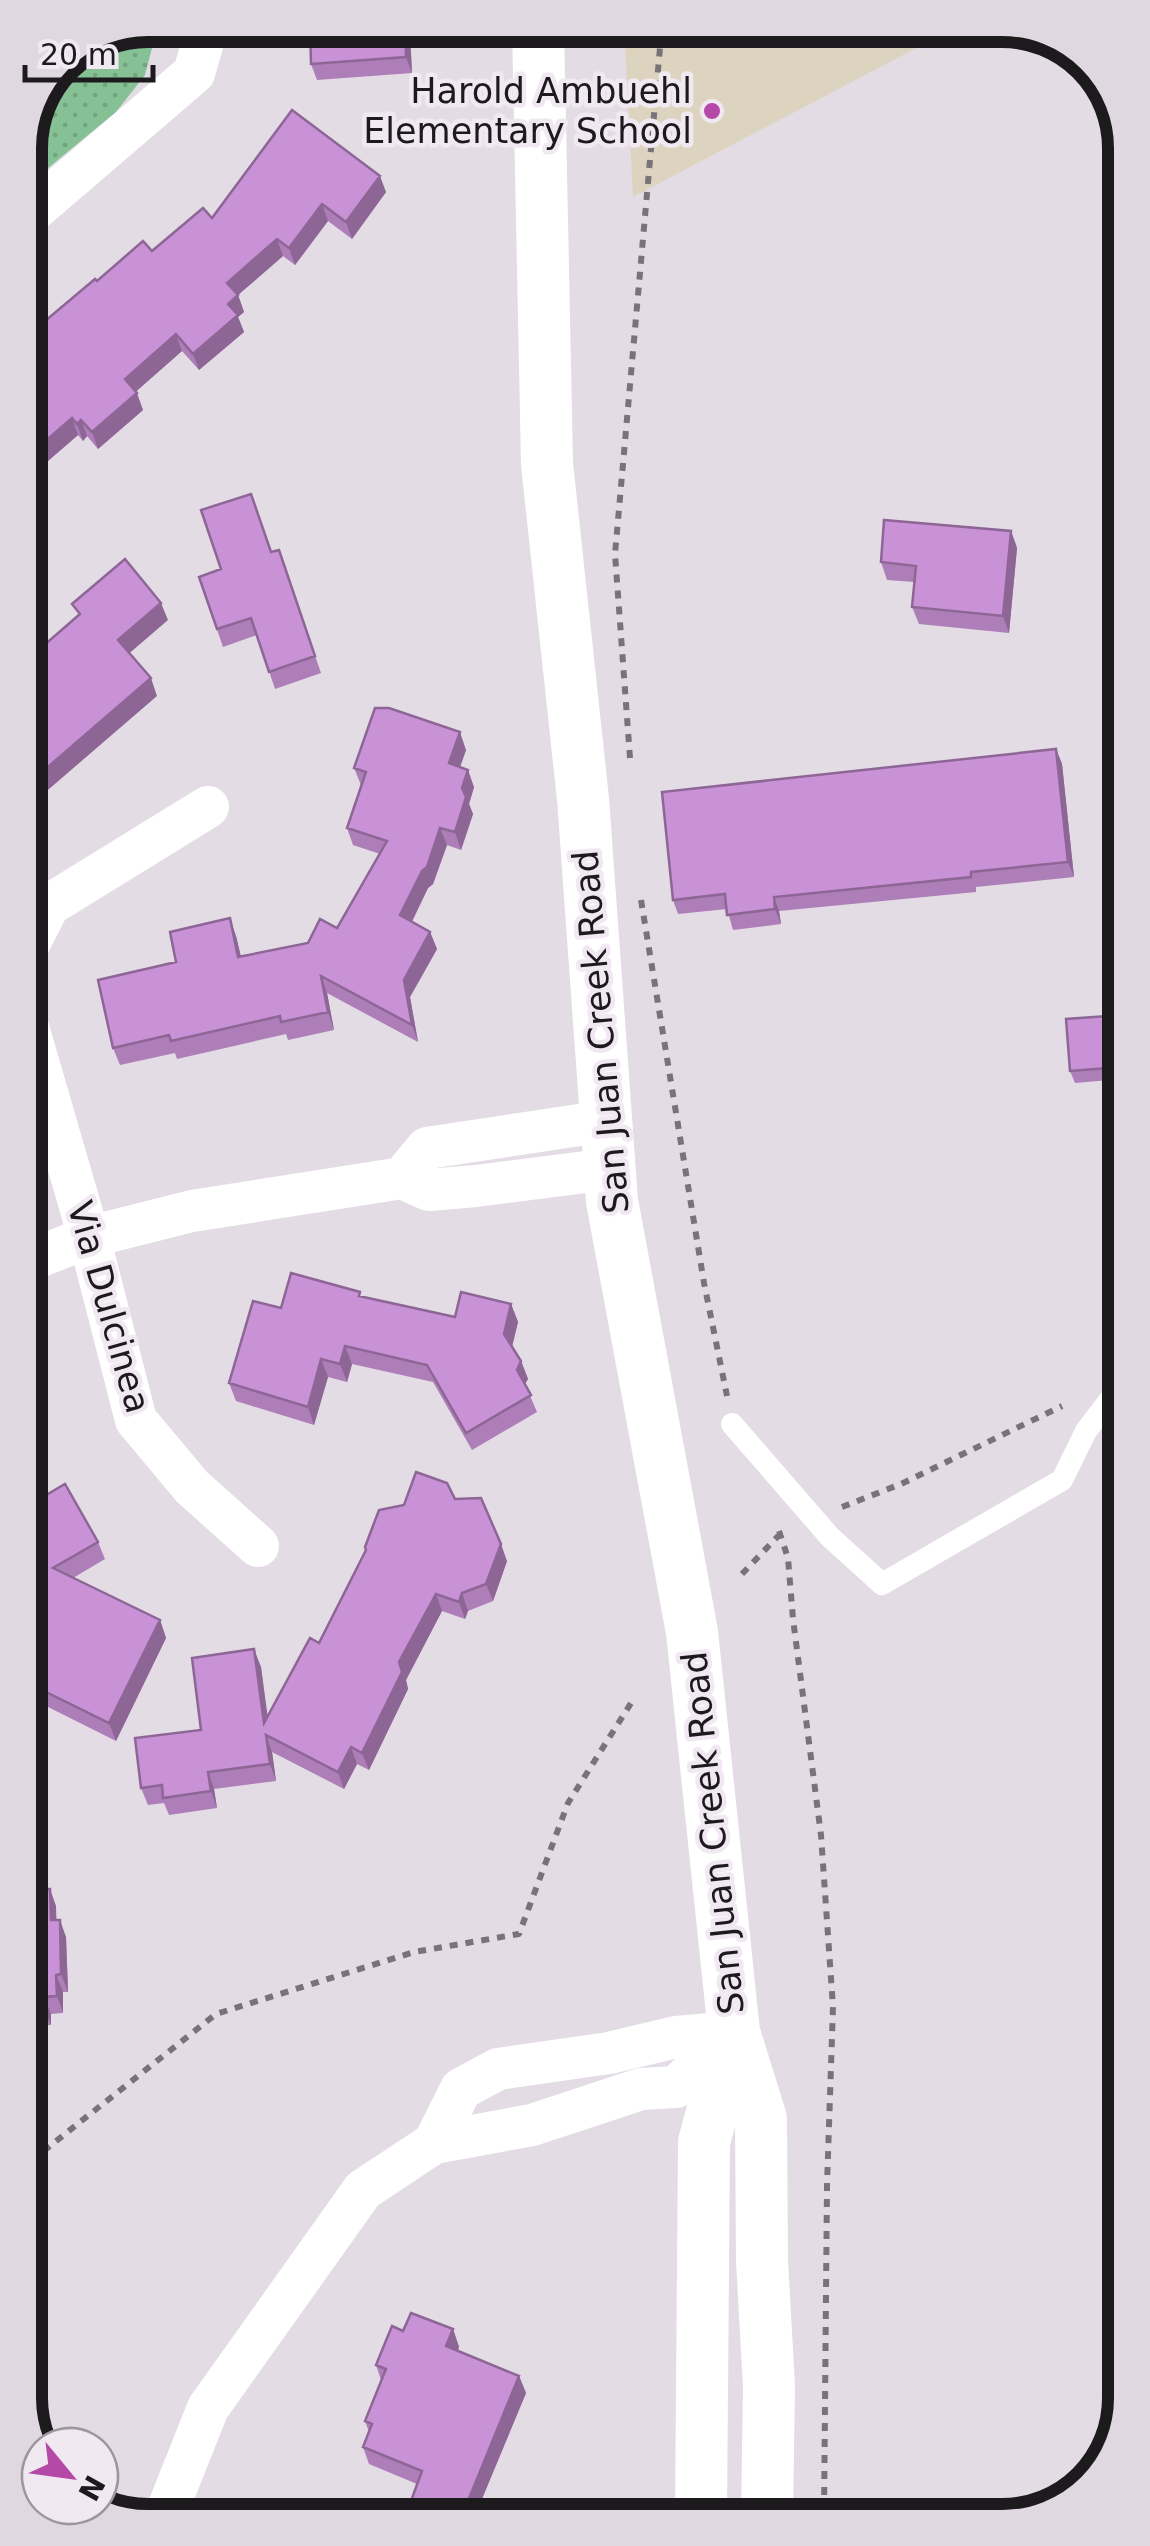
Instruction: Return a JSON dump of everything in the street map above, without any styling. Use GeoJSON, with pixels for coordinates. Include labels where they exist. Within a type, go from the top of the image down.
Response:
{"type":"FeatureCollection","features":[{"type":"Feature","properties":{"kind":"street"},"geometry":{"type":"LineString","coordinates":[[43,203],[194,73],[203,42]]}},
{"type":"Feature","properties":{"kind":"street","name":"San Juan Creek Road"},"geometry":{"type":"LineString","coordinates":[[538,42],[547,464],[583,799],[608,1145],[615,1218],[692,1632],[734,2032],[761,2119],[762,2261],[770,2386],[767,2504]]}},
{"type":"Feature","properties":{"kind":"street"},"geometry":{"type":"LineString","coordinates":[[43,917],[49,905],[208,807]]}},
{"type":"Feature","properties":{"kind":"street","name":"Via Dulcinea"},"geometry":{"type":"LineString","coordinates":[[43,1077],[136,1420],[192,1487],[258,1546]]}},
{"type":"Feature","properties":{"kind":"street"},"geometry":{"type":"LineString","coordinates":[[43,1256],[89,1237],[192,1211],[402,1178],[427,1148],[608,1145]]}},
{"type":"Feature","properties":{"kind":"street"},"geometry":{"type":"LineString","coordinates":[[434,2143],[461,2088],[498,2070],[609,2053],[676,2037],[734,2032]]}},
{"type":"Feature","properties":{"kind":"street"},"geometry":{"type":"LineString","coordinates":[[170,2503],[208,2408],[363,2190],[434,2143],[532,2125],[641,2088],[676,2087],[734,2032]]}},
{"type":"Feature","properties":{"kind":"street","name":"San Juan Creek Road"},"geometry":{"type":"LineString","coordinates":[[702,2504],[704,2142],[734,2032]]}},
{"type":"Feature","properties":{"kind":"lane"},"geometry":{"type":"LineString","coordinates":[[732,1424],[830,1537],[882,1584],[1062,1480],[1086,1431],[1108,1402]]}},
{"type":"Feature","properties":{"kind":"path"},"geometry":{"type":"LineString","coordinates":[[631,773],[615,554],[660,43]]}},
{"type":"Feature","properties":{"kind":"path"},"geometry":{"type":"LineString","coordinates":[[640,895],[704,1283],[732,1424]]}},
{"type":"Feature","properties":{"kind":"path"},"geometry":{"type":"LineString","coordinates":[[742,1574],[780,1534],[811,1516],[901,1484],[1076,1399]]}},
{"type":"Feature","properties":{"kind":"path"},"geometry":{"type":"LineString","coordinates":[[770,1519],[788,1558],[822,1835],[833,2007],[824,2504]]}},
{"type":"Feature","properties":{"kind":"path"},"geometry":{"type":"LineString","coordinates":[[42,2152],[216,2014],[414,1952],[519,1934],[568,1803],[633,1700]]}},
{"type":"Feature","properties":{"kind":"shaded area","name":"Harold Ambuehl Elementary School"},"geometry":{"type":"Polygon","coordinates":[[[625,43],[926,43],[633,197],[625,43]]]}},
{"type":"Feature","properties":{"kind":"green space"},"geometry":{"type":"Polygon","coordinates":[[[154,42],[145,75],[116,112],[43,172],[46,121],[65,84],[96,57],[115,48],[154,42]]]}},
{"type":"Feature","properties":{"kind":"building"},"geometry":{"type":"Polygon","coordinates":[[[310,42],[406,42],[406,57],[311,64],[310,42]]]}},
{"type":"Feature","properties":{"kind":"building"},"geometry":{"type":"Polygon","coordinates":[[[292,110],[380,176],[346,222],[322,204],[289,248],[277,239],[227,283],[238,295],[228,304],[238,315],[193,354],[176,334],[125,379],[137,393],[92,432],[81,420],[77,424],[72,418],[43,443],[43,323],[143,241],[152,251],[203,208],[212,218],[292,110]]]}},
{"type":"Feature","properties":{"kind":"building"},"geometry":{"type":"Polygon","coordinates":[[[251,494],[271,552],[279,550],[315,656],[269,672],[251,618],[217,629],[199,577],[221,569],[201,510],[251,494]]]}},
{"type":"Feature","properties":{"kind":"building"},"geometry":{"type":"Polygon","coordinates":[[[884,520],[1011,531],[1003,616],[912,607],[916,566],[881,562],[884,520]]]}},
{"type":"Feature","properties":{"kind":"building"},"geometry":{"type":"Polygon","coordinates":[[[125,559],[161,603],[118,640],[151,678],[43,771],[43,646],[80,614],[72,604],[125,559]]]}},
{"type":"Feature","properties":{"kind":"building"},"geometry":{"type":"Polygon","coordinates":[[[375,708],[389,708],[460,732],[449,763],[468,770],[462,788],[466,797],[455,832],[440,828],[427,867],[400,915],[430,932],[404,980],[412,1025],[321,976],[328,1012],[281,1022],[280,1016],[171,1041],[169,1035],[113,1048],[98,980],[176,962],[170,932],[230,918],[238,957],[308,943],[320,919],[337,928],[387,841],[347,828],[366,772],[354,768],[375,708]]]}},
{"type":"Feature","properties":{"kind":"building"},"geometry":{"type":"Polygon","coordinates":[[[1056,749],[1068,862],[971,872],[971,877],[774,897],[775,909],[727,915],[725,894],[673,900],[662,792],[1056,749]]]}},
{"type":"Feature","properties":{"kind":"building"},"geometry":{"type":"Polygon","coordinates":[[[1108,1016],[1108,1068],[1070,1071],[1066,1019],[1108,1016]]]}},
{"type":"Feature","properties":{"kind":"building"},"geometry":{"type":"Polygon","coordinates":[[[291,1273],[360,1292],[359,1296],[455,1317],[461,1292],[511,1304],[504,1334],[521,1361],[517,1370],[531,1395],[466,1433],[427,1365],[345,1346],[340,1364],[321,1359],[308,1407],[229,1383],[253,1301],[281,1308],[291,1273]]]}},
{"type":"Feature","properties":{"kind":"building"},"geometry":{"type":"Polygon","coordinates":[[[416,1472],[447,1483],[455,1499],[481,1498],[501,1544],[486,1584],[462,1593],[459,1602],[436,1594],[399,1662],[402,1672],[362,1753],[351,1747],[338,1772],[266,1735],[270,1764],[208,1772],[211,1791],[163,1798],[162,1785],[141,1788],[135,1738],[201,1730],[192,1658],[254,1649],[264,1723],[310,1638],[319,1643],[366,1550],[379,1510],[404,1505],[416,1472]]]}},
{"type":"Feature","properties":{"kind":"building"},"geometry":{"type":"Polygon","coordinates":[[[65,1484],[98,1542],[53,1568],[160,1620],[109,1723],[42,1690],[42,1497],[65,1484]]]}},
{"type":"Feature","properties":{"kind":"building"},"geometry":{"type":"Polygon","coordinates":[[[42,1889],[50,1889],[51,1920],[60,1920],[61,1974],[56,1975],[57,1996],[44,1997],[44,2008],[42,1889]]]}},
{"type":"Feature","properties":{"kind":"building"},"geometry":{"type":"Polygon","coordinates":[[[411,2313],[453,2329],[446,2346],[519,2376],[467,2503],[411,2501],[422,2471],[363,2447],[372,2424],[365,2421],[386,2369],[376,2365],[392,2326],[403,2331],[411,2313]]]}},
{"type":"Feature","properties":{"kind":"place","name":"Harold Ambuehl Elementary School"},"geometry":{"type":"Point","coordinates":[712,111]}}]}
